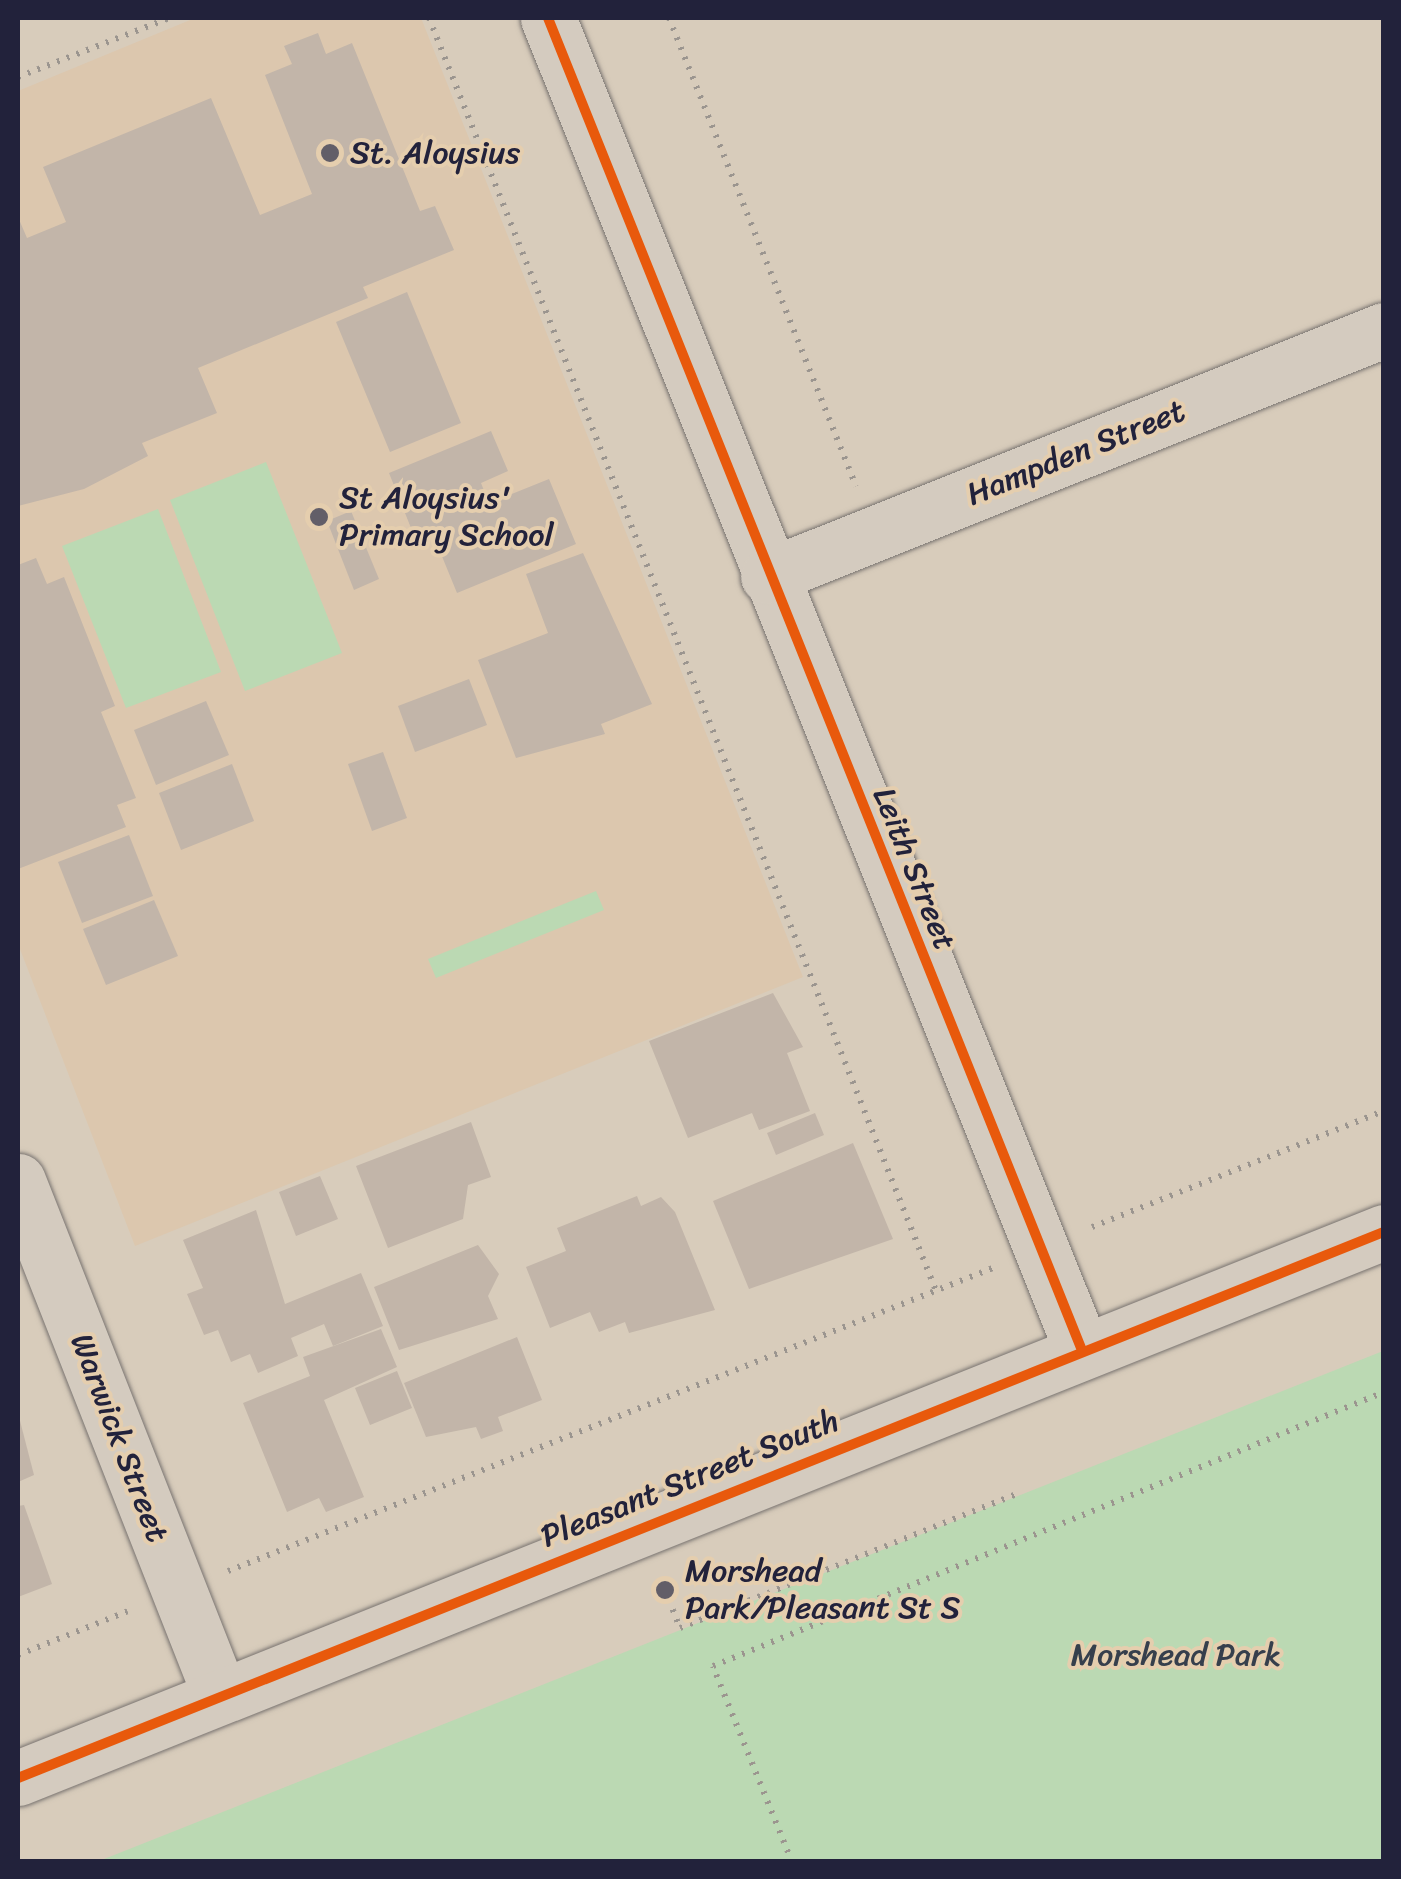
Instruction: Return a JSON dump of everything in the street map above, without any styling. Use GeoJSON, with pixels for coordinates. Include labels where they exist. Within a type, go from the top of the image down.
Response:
{"type":"FeatureCollection","features":[{"type":"Feature","properties":{"kind":"street","name":"Leith Street"},"geometry":{"type":"LineString","coordinates":[[548,18],[1080,1348]]}},
{"type":"Feature","properties":{"kind":"street","name":"Hampden Street"},"geometry":{"type":"LineString","coordinates":[[768,576],[1384,330]]}},
{"type":"Feature","properties":{"kind":"street","name":"Warwick Street"},"geometry":{"type":"LineString","coordinates":[[18,1181],[220,1695]]}},
{"type":"Feature","properties":{"kind":"street","name":"Pleasant Street South"},"geometry":{"type":"LineString","coordinates":[[18,1778],[1080,1348],[1384,1232]]}},
{"type":"Feature","properties":{"kind":"path"},"geometry":{"type":"LineString","coordinates":[[18,77],[169,18]]}},
{"type":"Feature","properties":{"kind":"path"},"geometry":{"type":"LineString","coordinates":[[429,18],[936,1291]]}},
{"type":"Feature","properties":{"kind":"path"},"geometry":{"type":"LineString","coordinates":[[669,18],[875,534]]}},
{"type":"Feature","properties":{"kind":"path"},"geometry":{"type":"LineString","coordinates":[[218,1574],[1384,1111]]}},
{"type":"Feature","properties":{"kind":"path"},"geometry":{"type":"LineString","coordinates":[[792,1862],[713,1666],[1384,1392]]}},
{"type":"Feature","properties":{"kind":"path"},"geometry":{"type":"LineString","coordinates":[[665,1590],[680,1628],[1014,1495]]}},
{"type":"Feature","properties":{"kind":"path"},"geometry":{"type":"LineString","coordinates":[[18,1655],[139,1607]]}},
{"type":"Feature","properties":{"kind":"shaded area","name":"St Aloysius' Primary School"},"geometry":{"type":"Polygon","coordinates":[[[195,18],[421,18],[803,977],[135,1246],[18,944],[18,91],[195,18]]]}},
{"type":"Feature","properties":{"kind":"green space"},"geometry":{"type":"Polygon","coordinates":[[[266,462],[342,653],[245,691],[170,500],[266,462]]]}},
{"type":"Feature","properties":{"kind":"green space"},"geometry":{"type":"Polygon","coordinates":[[[158,509],[221,672],[126,708],[62,546],[158,509]]]}},
{"type":"Feature","properties":{"kind":"green space"},"geometry":{"type":"Polygon","coordinates":[[[596,891],[604,910],[436,978],[428,959],[596,891]]]}},
{"type":"Feature","properties":{"kind":"green space","name":"Morshead Park"},"geometry":{"type":"Polygon","coordinates":[[[1383,1351],[1383,1861],[99,1861],[1383,1351]]]}},
{"type":"Feature","properties":{"kind":"building"},"geometry":{"type":"Polygon","coordinates":[[[318,33],[326,54],[352,43],[420,211],[435,206],[454,250],[363,287],[368,298],[198,368],[217,413],[142,443],[148,456],[84,489],[18,506],[18,217],[27,238],[66,222],[43,167],[211,98],[260,215],[312,194],[265,75],[292,64],[284,46],[318,33]]]}},
{"type":"Feature","properties":{"kind":"building"},"geometry":{"type":"Polygon","coordinates":[[[407,292],[461,423],[390,452],[336,322],[407,292]]]}},
{"type":"Feature","properties":{"kind":"building"},"geometry":{"type":"Polygon","coordinates":[[[491,431],[508,471],[481,483],[489,503],[549,479],[576,544],[457,593],[432,532],[415,538],[389,473],[491,431]]]}},
{"type":"Feature","properties":{"kind":"building"},"geometry":{"type":"Polygon","coordinates":[[[351,511],[379,579],[354,590],[327,521],[351,511]]]}},
{"type":"Feature","properties":{"kind":"building"},"geometry":{"type":"Polygon","coordinates":[[[583,553],[652,704],[601,724],[605,734],[516,758],[478,660],[548,633],[526,574],[583,553]]]}},
{"type":"Feature","properties":{"kind":"building"},"geometry":{"type":"Polygon","coordinates":[[[36,558],[47,584],[64,577],[115,706],[101,712],[136,798],[117,805],[126,827],[18,869],[18,565],[36,558]]]}},
{"type":"Feature","properties":{"kind":"building"},"geometry":{"type":"Polygon","coordinates":[[[469,679],[487,725],[415,752],[398,706],[469,679]]]}},
{"type":"Feature","properties":{"kind":"building"},"geometry":{"type":"Polygon","coordinates":[[[206,701],[229,755],[156,785],[134,730],[206,701]]]}},
{"type":"Feature","properties":{"kind":"building"},"geometry":{"type":"Polygon","coordinates":[[[383,752],[407,818],[372,831],[348,764],[383,752]]]}},
{"type":"Feature","properties":{"kind":"building"},"geometry":{"type":"Polygon","coordinates":[[[232,764],[254,821],[181,850],[159,793],[232,764]]]}},
{"type":"Feature","properties":{"kind":"building"},"geometry":{"type":"Polygon","coordinates":[[[129,835],[153,896],[82,923],[58,862],[129,835]]]}},
{"type":"Feature","properties":{"kind":"building"},"geometry":{"type":"Polygon","coordinates":[[[154,900],[178,956],[106,985],[83,929],[154,900]]]}},
{"type":"Feature","properties":{"kind":"building"},"geometry":{"type":"Polygon","coordinates":[[[773,993],[803,1047],[787,1053],[810,1111],[759,1130],[752,1113],[688,1138],[649,1041],[773,993]]]}},
{"type":"Feature","properties":{"kind":"building"},"geometry":{"type":"Polygon","coordinates":[[[815,1113],[824,1135],[776,1155],[767,1133],[815,1113]]]}},
{"type":"Feature","properties":{"kind":"building"},"geometry":{"type":"Polygon","coordinates":[[[471,1122],[491,1177],[468,1185],[463,1219],[388,1248],[356,1166],[471,1122]]]}},
{"type":"Feature","properties":{"kind":"building"},"geometry":{"type":"Polygon","coordinates":[[[853,1143],[893,1239],[749,1289],[713,1201],[853,1143]]]}},
{"type":"Feature","properties":{"kind":"building"},"geometry":{"type":"Polygon","coordinates":[[[320,1176],[338,1219],[296,1236],[279,1192],[320,1176]]]}},
{"type":"Feature","properties":{"kind":"building"},"geometry":{"type":"Polygon","coordinates":[[[637,1196],[641,1206],[661,1197],[675,1212],[715,1310],[629,1333],[625,1322],[599,1332],[590,1312],[550,1328],[526,1267],[566,1251],[557,1228],[637,1196]]]}},
{"type":"Feature","properties":{"kind":"building"},"geometry":{"type":"Polygon","coordinates":[[[256,1210],[285,1304],[361,1273],[383,1326],[333,1346],[324,1324],[291,1338],[298,1356],[258,1373],[250,1354],[231,1362],[218,1330],[204,1335],[187,1294],[203,1288],[183,1240],[256,1210]]]}},
{"type":"Feature","properties":{"kind":"building"},"geometry":{"type":"Polygon","coordinates":[[[478,1245],[499,1274],[488,1296],[498,1319],[399,1350],[374,1287],[478,1245]]]}},
{"type":"Feature","properties":{"kind":"building"},"geometry":{"type":"Polygon","coordinates":[[[381,1329],[397,1367],[324,1400],[364,1497],[326,1512],[319,1498],[287,1512],[243,1403],[310,1376],[303,1357],[381,1329]]]}},
{"type":"Feature","properties":{"kind":"building"},"geometry":{"type":"Polygon","coordinates":[[[517,1337],[542,1400],[498,1417],[503,1431],[481,1439],[476,1427],[426,1437],[404,1383],[517,1337]]]}},
{"type":"Feature","properties":{"kind":"building"},"geometry":{"type":"Polygon","coordinates":[[[397,1371],[412,1408],[370,1425],[355,1388],[397,1371]]]}},
{"type":"Feature","properties":{"kind":"building"},"geometry":{"type":"Polygon","coordinates":[[[18,1413],[34,1475],[18,1482],[18,1413]]]}},
{"type":"Feature","properties":{"kind":"building"},"geometry":{"type":"Polygon","coordinates":[[[24,1505],[52,1584],[18,1597],[18,1506],[24,1505]]]}},
{"type":"Feature","properties":{"kind":"cycle path"},"geometry":{"type":"LineString","coordinates":[[548,18],[1081,1348]]}},
{"type":"Feature","properties":{"kind":"cycle path"},"geometry":{"type":"LineString","coordinates":[[18,1778],[1384,1232]]}},
{"type":"Feature","properties":{"kind":"place","name":"St. Aloysius"},"geometry":{"type":"Point","coordinates":[330,153]}},
{"type":"Feature","properties":{"kind":"place","name":"St Aloysius' Primary School"},"geometry":{"type":"Point","coordinates":[319,517]}},
{"type":"Feature","properties":{"kind":"place","name":"Morshead Park/Pleasant St S"},"geometry":{"type":"Point","coordinates":[665,1590]}}]}
